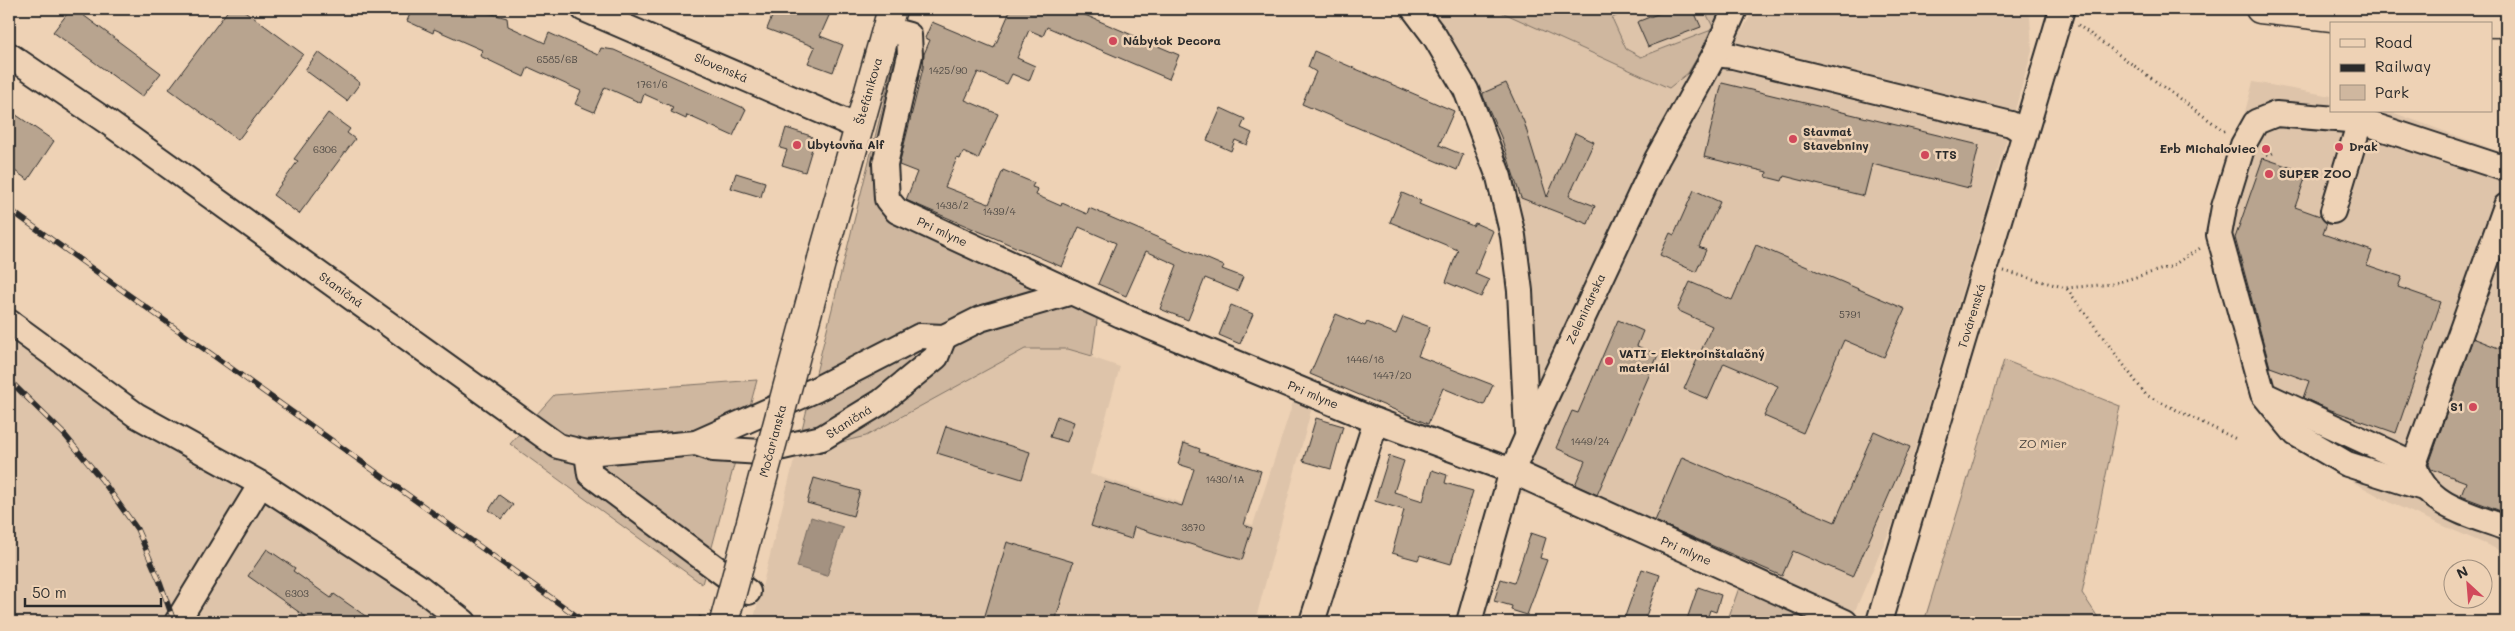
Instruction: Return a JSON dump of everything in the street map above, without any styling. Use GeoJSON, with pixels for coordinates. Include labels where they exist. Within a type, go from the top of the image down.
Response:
{"type":"FeatureCollection","features":[{"type":"Feature","properties":{"kind":"main road"},"geometry":{"type":"LineString","coordinates":[[2260,9],[2376,22],[2506,22]]}},
{"type":"Feature","properties":{"kind":"main road","name":"Štefánikova"},"geometry":{"type":"LineString","coordinates":[[822,259],[889,19]]}},
{"type":"Feature","properties":{"kind":"main road","name":"Močarianska"},"geometry":{"type":"LineString","coordinates":[[724,622],[822,259]]}},
{"type":"Feature","properties":{"kind":"street","name":"Slovenská"},"geometry":{"type":"LineString","coordinates":[[584,9],[858,127]]}},
{"type":"Feature","properties":{"kind":"street"},"geometry":{"type":"LineString","coordinates":[[1414,9],[1434,37],[1466,90],[1499,177],[1513,236],[1520,291],[1528,435]]}},
{"type":"Feature","properties":{"kind":"street","name":"Zeleninárska"},"geometry":{"type":"LineString","coordinates":[[1469,622],[1512,471],[1657,159],[1715,54],[1735,9]]}},
{"type":"Feature","properties":{"kind":"street","name":"Továrenská"},"geometry":{"type":"LineString","coordinates":[[1879,622],[2062,11]]}},
{"type":"Feature","properties":{"kind":"street","name":"Pri mlyne"},"geometry":{"type":"LineString","coordinates":[[889,19],[909,34],[910,55],[885,164],[887,199],[897,211],[1072,292],[1376,421],[1512,471],[1845,622]]}},
{"type":"Feature","properties":{"kind":"street","name":"Staničná"},"geometry":{"type":"LineString","coordinates":[[9,54],[109,123],[558,446],[587,453],[696,443],[815,390],[920,336],[944,337],[980,318],[1072,292]]}},
{"type":"Feature","properties":{"kind":"street"},"geometry":{"type":"LineString","coordinates":[[1715,54],[1733,56],[2011,124],[2025,133]]}},
{"type":"Feature","properties":{"kind":"street"},"geometry":{"type":"LineString","coordinates":[[2506,168],[2360,120],[2276,114],[2256,122],[2243,145],[2224,207],[2219,235],[2263,394],[2296,434],[2347,464],[2423,488],[2438,501],[2506,528]]}},
{"type":"Feature","properties":{"kind":"street"},"geometry":{"type":"LineString","coordinates":[[2333,211],[2360,120]]}},
{"type":"Feature","properties":{"kind":"street"},"geometry":{"type":"LineString","coordinates":[[2423,488],[2414,464],[2506,206]]}},
{"type":"Feature","properties":{"kind":"street"},"geometry":{"type":"LineString","coordinates":[[9,322],[136,415],[261,484],[419,587],[464,622]]}},
{"type":"Feature","properties":{"kind":"street","name":"Staničná"},"geometry":{"type":"LineString","coordinates":[[696,443],[713,449],[761,452],[822,438],[881,402],[936,357],[944,337]]}},
{"type":"Feature","properties":{"kind":"street"},"geometry":{"type":"LineString","coordinates":[[2263,394],[2414,464]]}},
{"type":"Feature","properties":{"kind":"street"},"geometry":{"type":"LineString","coordinates":[[1312,622],[1376,421]]}},
{"type":"Feature","properties":{"kind":"street"},"geometry":{"type":"LineString","coordinates":[[587,453],[590,474],[748,592]]}},
{"type":"Feature","properties":{"kind":"street"},"geometry":{"type":"LineString","coordinates":[[177,622],[261,484]]}},
{"type":"Feature","properties":{"kind":"path"},"geometry":{"type":"LineString","coordinates":[[2062,11],[2243,145]]}},
{"type":"Feature","properties":{"kind":"path"},"geometry":{"type":"LineString","coordinates":[[1987,266],[2066,288],[2112,284],[2170,267],[2219,235]]}},
{"type":"Feature","properties":{"kind":"path"},"geometry":{"type":"LineString","coordinates":[[2066,288],[2146,395],[2236,439]]}},
{"type":"Feature","properties":{"kind":"shaded area"},"geometry":{"type":"Polygon","coordinates":[[[1431,9],[1495,9],[1669,88],[1743,29],[1754,9],[2024,9],[2030,17],[2032,51],[1985,214],[1893,523],[1850,622],[1740,585],[1532,495],[1514,494],[1537,388],[1521,205],[1497,132],[1456,48],[1431,9]]]}},
{"type":"Feature","properties":{"kind":"shaded area"},"geometry":{"type":"Polygon","coordinates":[[[1632,9],[1704,9],[1714,29],[1641,57],[1626,50],[1612,18],[1632,9]]]}},
{"type":"Feature","properties":{"kind":"shaded area"},"geometry":{"type":"Polygon","coordinates":[[[2253,82],[2330,96],[2330,112],[2392,112],[2506,154],[2506,553],[2393,504],[2290,447],[2250,399],[2213,230],[2253,82]]]}},
{"type":"Feature","properties":{"kind":"shaded area"},"geometry":{"type":"Polygon","coordinates":[[[9,308],[146,409],[414,570],[484,622],[9,622],[9,308]]]}},
{"type":"Feature","properties":{"kind":"shaded area"},"geometry":{"type":"Polygon","coordinates":[[[1025,349],[1068,349],[1120,367],[1090,474],[1253,525],[1294,399],[1312,407],[1255,622],[753,622],[796,453],[866,436],[1025,349]]]}},
{"type":"Feature","properties":{"kind":"shaded area"},"geometry":{"type":"Polygon","coordinates":[[[811,517],[843,527],[827,576],[797,567],[811,517]]]}},
{"type":"Feature","properties":{"kind":"green space"},"geometry":{"type":"Polygon","coordinates":[[[1495,9],[1632,9],[1612,18],[1626,49],[1641,57],[1714,29],[1688,73],[1669,88],[1495,9]]]}},
{"type":"Feature","properties":{"kind":"green space"},"geometry":{"type":"Polygon","coordinates":[[[1704,9],[1720,9],[1714,29],[1704,9]]]}},
{"type":"Feature","properties":{"kind":"green space"},"geometry":{"type":"Polygon","coordinates":[[[898,45],[902,47],[878,203],[1098,313],[1092,356],[1068,349],[1025,349],[866,436],[796,453],[898,45]]]}},
{"type":"Feature","properties":{"kind":"green space","name":"ZO Mier"},"geometry":{"type":"Polygon","coordinates":[[[2004,360],[2120,406],[2082,593],[2101,622],[1924,622],[2004,360]]]}},
{"type":"Feature","properties":{"kind":"green space"},"geometry":{"type":"Polygon","coordinates":[[[757,380],[702,584],[510,444],[554,395],[757,380]]]}},
{"type":"Feature","properties":{"kind":"green space"},"geometry":{"type":"Polygon","coordinates":[[[1740,585],[1818,622],[1727,622],[1740,585]]]}},
{"type":"Feature","properties":{"kind":"building"},"geometry":{"type":"Polygon","coordinates":[[[71,9],[75,9],[161,73],[142,97],[53,32],[71,9]]]}},
{"type":"Feature","properties":{"kind":"building"},"geometry":{"type":"Polygon","coordinates":[[[229,9],[242,9],[303,54],[238,140],[169,89],[229,9]]]}},
{"type":"Feature","properties":{"kind":"building"},"geometry":{"type":"Polygon","coordinates":[[[412,9],[487,9],[485,12],[507,18],[508,26],[545,43],[549,33],[598,55],[601,48],[614,50],[746,109],[733,136],[687,115],[686,119],[671,112],[673,107],[644,94],[641,103],[605,87],[594,112],[575,104],[581,91],[528,67],[524,77],[480,56],[482,50],[434,29],[433,33],[407,21],[412,9]]]}},
{"type":"Feature","properties":{"kind":"building"},"geometry":{"type":"Polygon","coordinates":[[[775,9],[832,9],[820,36],[843,45],[833,72],[808,63],[815,47],[767,29],[775,9]]]}},
{"type":"Feature","properties":{"kind":"building"},"geometry":{"type":"Polygon","coordinates":[[[1011,9],[1071,9],[1179,55],[1169,79],[1047,27],[1043,36],[1029,30],[1017,58],[1035,66],[1029,81],[1012,74],[1007,84],[978,72],[965,100],[998,114],[978,159],[963,152],[960,159],[957,158],[945,187],[989,204],[1003,170],[1034,183],[1032,187],[1038,189],[1036,195],[1061,206],[1062,203],[1087,214],[1089,208],[1224,266],[1222,269],[1243,277],[1237,291],[1205,278],[1188,320],[1160,309],[1177,265],[1146,251],[1126,296],[1098,284],[1116,243],[1079,227],[1062,267],[906,200],[917,172],[899,165],[923,68],[924,54],[930,40],[925,38],[932,22],[994,48],[1011,9]]]}},
{"type":"Feature","properties":{"kind":"building"},"geometry":{"type":"Polygon","coordinates":[[[1670,9],[1693,9],[1701,27],[1648,47],[1637,22],[1670,9]]]}},
{"type":"Feature","properties":{"kind":"building"},"geometry":{"type":"Polygon","coordinates":[[[1314,51],[1454,111],[1439,145],[1463,155],[1457,170],[1302,104],[1316,72],[1308,67],[1314,51]]]}},
{"type":"Feature","properties":{"kind":"building"},"geometry":{"type":"Polygon","coordinates":[[[318,52],[360,83],[347,101],[305,70],[318,52]]]}},
{"type":"Feature","properties":{"kind":"building"},"geometry":{"type":"Polygon","coordinates":[[[1506,83],[1524,122],[1547,197],[1575,133],[1594,142],[1569,196],[1595,206],[1588,224],[1521,198],[1501,137],[1483,96],[1483,93],[1506,83]]]}},
{"type":"Feature","properties":{"kind":"building","name":"Stavmat Stavebniny"},"geometry":{"type":"Polygon","coordinates":[[[1722,83],[1979,145],[1969,188],[1872,164],[1864,196],[1784,176],[1782,181],[1766,177],[1767,172],[1704,157],[1722,83]]]}},
{"type":"Feature","properties":{"kind":"building"},"geometry":{"type":"Polygon","coordinates":[[[1221,108],[1245,119],[1241,128],[1252,133],[1247,145],[1235,140],[1231,151],[1207,140],[1221,108]]]}},
{"type":"Feature","properties":{"kind":"building"},"geometry":{"type":"Polygon","coordinates":[[[9,110],[54,141],[28,180],[9,167],[9,110]]]}},
{"type":"Feature","properties":{"kind":"building"},"geometry":{"type":"Polygon","coordinates":[[[328,113],[350,129],[347,133],[355,139],[299,214],[273,195],[298,161],[294,159],[328,113]]]}},
{"type":"Feature","properties":{"kind":"building"},"geometry":{"type":"Polygon","coordinates":[[[786,128],[811,136],[814,142],[805,172],[782,165],[787,150],[780,148],[786,128]]]}},
{"type":"Feature","properties":{"kind":"building"},"geometry":{"type":"Polygon","coordinates":[[[2263,158],[2307,173],[2295,207],[2320,216],[2327,223],[2323,234],[2372,251],[2367,265],[2402,277],[2398,287],[2441,302],[2396,433],[2303,398],[2309,381],[2270,367],[2235,238],[2263,158]]]}},
{"type":"Feature","properties":{"kind":"building"},"geometry":{"type":"Polygon","coordinates":[[[736,173],[765,182],[761,197],[731,188],[736,173]]]}},
{"type":"Feature","properties":{"kind":"building"},"geometry":{"type":"Polygon","coordinates":[[[1694,190],[1720,202],[1699,247],[1706,250],[1696,272],[1660,255],[1670,233],[1674,235],[1694,190]]]}},
{"type":"Feature","properties":{"kind":"building"},"geometry":{"type":"Polygon","coordinates":[[[1402,193],[1421,201],[1419,204],[1473,226],[1475,223],[1493,231],[1475,274],[1489,280],[1481,297],[1446,282],[1458,250],[1390,222],[1402,193]]]}},
{"type":"Feature","properties":{"kind":"building"},"geometry":{"type":"Polygon","coordinates":[[[1756,245],[1905,309],[1884,357],[1844,340],[1803,433],[1764,416],[1778,386],[1724,363],[1708,399],[1684,389],[1712,326],[1677,310],[1690,282],[1732,300],[1756,245]]]}},
{"type":"Feature","properties":{"kind":"building"},"geometry":{"type":"Polygon","coordinates":[[[1231,305],[1253,314],[1240,344],[1219,335],[1231,305]]]}},
{"type":"Feature","properties":{"kind":"building"},"geometry":{"type":"Polygon","coordinates":[[[1336,314],[1365,326],[1367,322],[1396,334],[1403,317],[1430,327],[1418,356],[1493,385],[1484,405],[1443,388],[1428,424],[1310,374],[1336,314]]]}},
{"type":"Feature","properties":{"kind":"building"},"geometry":{"type":"Polygon","coordinates":[[[1618,320],[1643,331],[1637,346],[1658,355],[1597,495],[1575,485],[1585,461],[1556,448],[1572,411],[1578,413],[1618,320]]]}},
{"type":"Feature","properties":{"kind":"building","name":"S1"},"geometry":{"type":"Polygon","coordinates":[[[2473,338],[2506,351],[2506,513],[2461,496],[2466,482],[2431,469],[2429,464],[2473,338]]]}},
{"type":"Feature","properties":{"kind":"building"},"geometry":{"type":"Polygon","coordinates":[[[1057,416],[1074,422],[1067,442],[1050,437],[1057,416]]]}},
{"type":"Feature","properties":{"kind":"building"},"geometry":{"type":"Polygon","coordinates":[[[1316,418],[1343,426],[1331,469],[1303,461],[1316,418]]]}},
{"type":"Feature","properties":{"kind":"building"},"geometry":{"type":"Polygon","coordinates":[[[946,426],[1030,452],[1022,479],[937,453],[946,426]]]}},
{"type":"Feature","properties":{"kind":"building"},"geometry":{"type":"Polygon","coordinates":[[[1874,431],[1910,447],[1853,577],[1793,551],[1782,576],[1655,521],[1682,457],[1835,522],[1874,431]]]}},
{"type":"Feature","properties":{"kind":"building"},"geometry":{"type":"Polygon","coordinates":[[[1184,443],[1200,449],[1199,452],[1261,471],[1244,525],[1252,528],[1242,560],[1134,527],[1131,539],[1091,526],[1105,482],[1182,506],[1194,469],[1178,464],[1184,443]]]}},
{"type":"Feature","properties":{"kind":"building"},"geometry":{"type":"Polygon","coordinates":[[[1389,456],[1404,461],[1394,492],[1423,501],[1432,470],[1447,475],[1445,483],[1473,491],[1451,564],[1420,555],[1418,560],[1392,553],[1404,510],[1375,501],[1389,456]]]}},
{"type":"Feature","properties":{"kind":"building"},"geometry":{"type":"Polygon","coordinates":[[[814,478],[860,491],[853,516],[807,503],[814,478]]]}},
{"type":"Feature","properties":{"kind":"building"},"geometry":{"type":"Polygon","coordinates":[[[499,495],[513,505],[502,519],[489,510],[499,495]]]}},
{"type":"Feature","properties":{"kind":"building"},"geometry":{"type":"Polygon","coordinates":[[[1531,533],[1546,538],[1540,558],[1547,560],[1527,615],[1511,610],[1512,606],[1494,601],[1501,579],[1514,583],[1531,533]]]}},
{"type":"Feature","properties":{"kind":"building"},"geometry":{"type":"Polygon","coordinates":[[[1007,542],[1073,562],[1055,622],[983,622],[1007,542]]]}},
{"type":"Feature","properties":{"kind":"building"},"geometry":{"type":"Polygon","coordinates":[[[267,549],[295,568],[293,571],[331,598],[334,594],[374,622],[313,622],[248,576],[267,549]]]}},
{"type":"Feature","properties":{"kind":"building"},"geometry":{"type":"Polygon","coordinates":[[[1642,569],[1660,575],[1644,622],[1623,622],[1642,569]]]}},
{"type":"Feature","properties":{"kind":"building"},"geometry":{"type":"Polygon","coordinates":[[[1698,587],[1721,595],[1716,612],[1710,610],[1706,622],[1686,622],[1698,587]]]}},
{"type":"Feature","properties":{"kind":"railway"},"geometry":{"type":"LineString","coordinates":[[9,209],[585,622]]}},
{"type":"Feature","properties":{"kind":"railway"},"geometry":{"type":"LineString","coordinates":[[9,380],[64,434],[102,480],[137,529],[160,582],[174,622]]}},
{"type":"Feature","properties":{"kind":"place","name":"Nábytok Decora"},"geometry":{"type":"Point","coordinates":[1113,41]}},
{"type":"Feature","properties":{"kind":"place","name":"Stavmat Stavebniny"},"geometry":{"type":"Point","coordinates":[1793,139]}},
{"type":"Feature","properties":{"kind":"place","name":"Ubytovňa Alf"},"geometry":{"type":"Point","coordinates":[797,145]}},
{"type":"Feature","properties":{"kind":"place","name":"Drak"},"geometry":{"type":"Point","coordinates":[2339,147]}},
{"type":"Feature","properties":{"kind":"place","name":"Erb Michaloviec"},"geometry":{"type":"Point","coordinates":[2266,149]}},
{"type":"Feature","properties":{"kind":"place","name":"TTS"},"geometry":{"type":"Point","coordinates":[1925,155]}},
{"type":"Feature","properties":{"kind":"place","name":"SUPER ZOO"},"geometry":{"type":"Point","coordinates":[2269,174]}},
{"type":"Feature","properties":{"kind":"place","name":"VATI - Elektroinštalačný materiál"},"geometry":{"type":"Point","coordinates":[1609,361]}},
{"type":"Feature","properties":{"kind":"place","name":"S1"},"geometry":{"type":"Point","coordinates":[2473,407]}}]}
